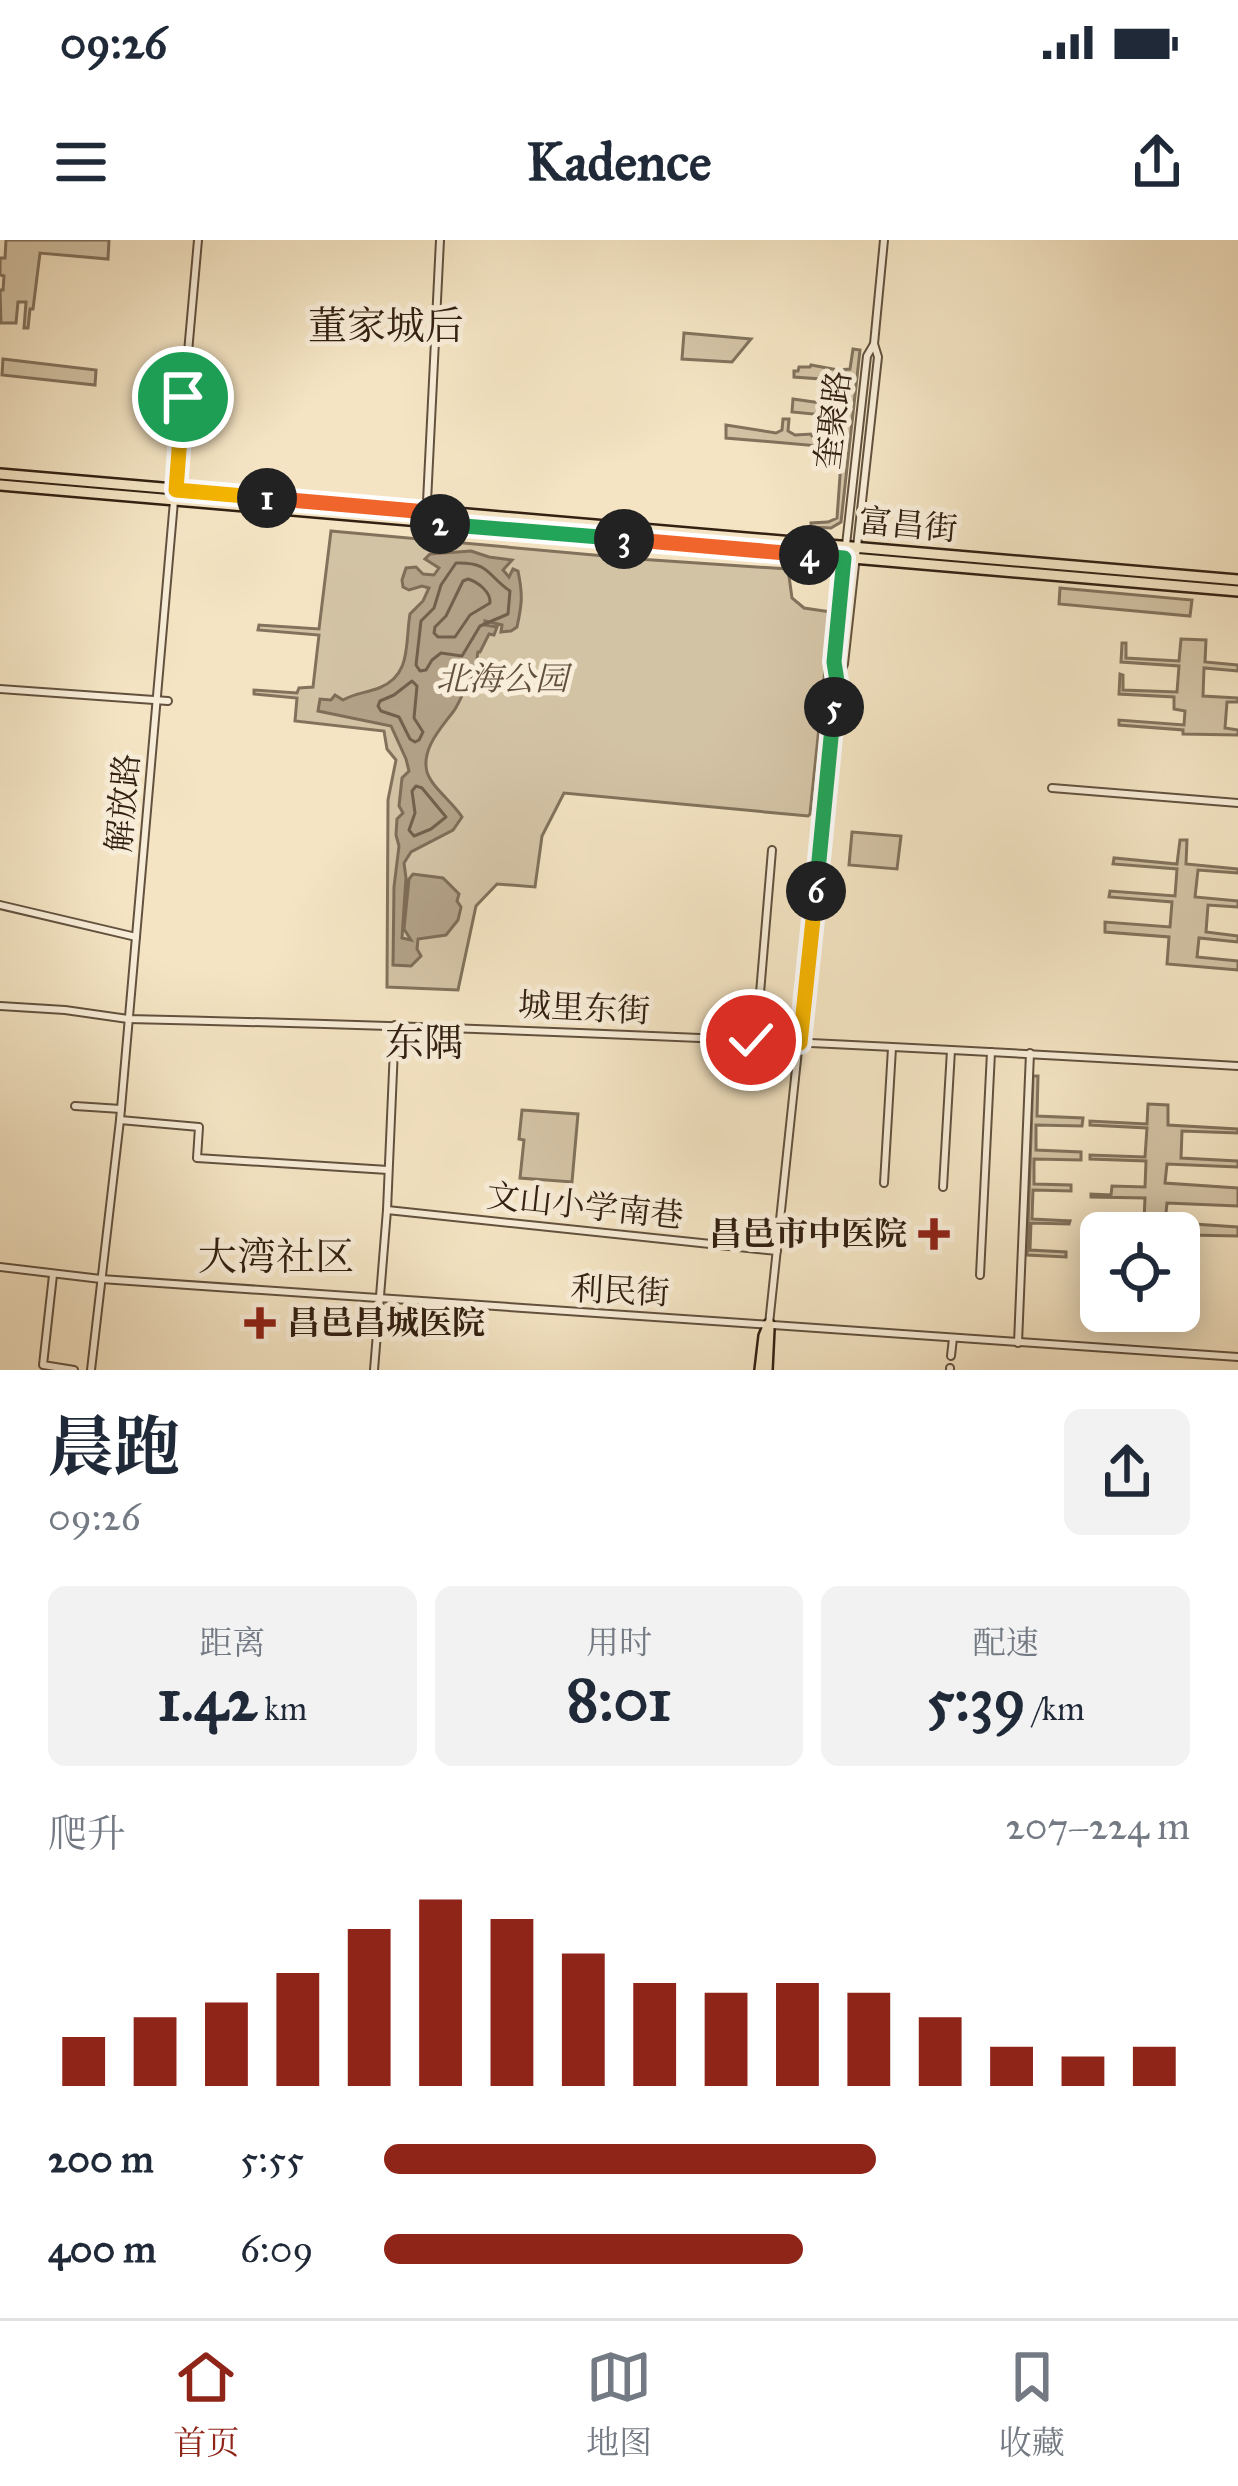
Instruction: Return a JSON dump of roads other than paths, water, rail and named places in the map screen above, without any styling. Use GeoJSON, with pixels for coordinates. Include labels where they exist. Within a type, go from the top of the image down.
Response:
{"type":"FeatureCollection","features":[{"type":"Feature","properties":{"kind":"main road","name":"富昌街"},"geometry":{"type":"LineString","coordinates":[[0,474],[175,496]]}},
{"type":"Feature","properties":{"kind":"main road","name":"富昌街"},"geometry":{"type":"LineString","coordinates":[[0,485],[850,553],[1238,591]]}},
{"type":"Feature","properties":{"kind":"main road","name":"富昌街"},"geometry":{"type":"LineString","coordinates":[[850,553],[1238,580]]}},
{"type":"Feature","properties":{"kind":"main road"},"geometry":{"type":"LineString","coordinates":[[764,1370],[764,1336],[769,1324]]}},
{"type":"Feature","properties":{"kind":"street","name":"解放路"},"geometry":{"type":"LineString","coordinates":[[91,1370],[120,1120],[198,240]]}},
{"type":"Feature","properties":{"kind":"street"},"geometry":{"type":"LineString","coordinates":[[427,517],[440,240]]}},
{"type":"Feature","properties":{"kind":"street","name":"奎聚路"},"geometry":{"type":"LineString","coordinates":[[850,553],[878,357],[874,344],[884,240]]}},
{"type":"Feature","properties":{"kind":"street"},"geometry":{"type":"LineString","coordinates":[[769,1324],[837,681],[834,662],[850,553]]}},
{"type":"Feature","properties":{"kind":"street"},"geometry":{"type":"LineString","coordinates":[[0,689],[168,701]]}},
{"type":"Feature","properties":{"kind":"street"},"geometry":{"type":"LineString","coordinates":[[1052,788],[1238,803]]}},
{"type":"Feature","properties":{"kind":"street"},"geometry":{"type":"LineString","coordinates":[[756,1041],[772,850]]}},
{"type":"Feature","properties":{"kind":"street"},"geometry":{"type":"LineString","coordinates":[[0,905],[136,937]]}},
{"type":"Feature","properties":{"kind":"street","name":"城里东街"},"geometry":{"type":"LineString","coordinates":[[0,1006],[128,1019],[395,1025],[1238,1066]]}},
{"type":"Feature","properties":{"kind":"street"},"geometry":{"type":"LineString","coordinates":[[374,1370],[395,1025]]}},
{"type":"Feature","properties":{"kind":"street"},"geometry":{"type":"LineString","coordinates":[[884,1183],[892,1048]]}},
{"type":"Feature","properties":{"kind":"street"},"geometry":{"type":"LineString","coordinates":[[943,1186],[951,1050]]}},
{"type":"Feature","properties":{"kind":"street"},"geometry":{"type":"LineString","coordinates":[[980,1275],[991,1052]]}},
{"type":"Feature","properties":{"kind":"street"},"geometry":{"type":"LineString","coordinates":[[1018,1343],[1030,1053]]}},
{"type":"Feature","properties":{"kind":"street"},"geometry":{"type":"LineString","coordinates":[[75,1106],[121,1109]]}},
{"type":"Feature","properties":{"kind":"street"},"geometry":{"type":"LineString","coordinates":[[120,1120],[199,1126],[197,1158],[388,1170]]}},
{"type":"Feature","properties":{"kind":"street","name":"文山小学南巷"},"geometry":{"type":"LineString","coordinates":[[387,1210],[778,1251]]}},
{"type":"Feature","properties":{"kind":"street","name":"利民街"},"geometry":{"type":"LineString","coordinates":[[0,1267],[101,1279],[1238,1358]]}},
{"type":"Feature","properties":{"kind":"street"},"geometry":{"type":"LineString","coordinates":[[53,1274],[43,1365],[74,1370]]}},
{"type":"Feature","properties":{"kind":"street"},"geometry":{"type":"LineString","coordinates":[[951,1356],[953,1338]]}},
{"type":"Feature","properties":{"kind":"water","name":"北海公园"},"geometry":{"type":"Polygon","coordinates":[[[471,551],[512,560],[503,570],[509,577],[513,569],[518,571],[519,619],[517,627],[501,632],[502,625],[485,621],[497,627],[494,635],[489,634],[478,652],[476,674],[427,755],[430,778],[462,817],[453,830],[411,852],[404,863],[402,938],[411,940],[404,929],[413,874],[443,878],[459,894],[458,920],[446,935],[418,939],[421,956],[411,966],[393,965],[397,819],[403,813],[399,806],[402,778],[409,771],[406,759],[391,726],[318,711],[320,699],[331,700],[335,695],[343,700],[390,682],[405,657],[410,614],[429,588],[403,587],[406,568],[434,575],[439,568],[425,559],[430,554],[471,551]]]}},
{"type":"Feature","properties":{"kind":"place","name":"昌邑市中医院"},"geometry":{"type":"Point","coordinates":[934,1234]}},
{"type":"Feature","properties":{"kind":"place","name":"昌邑昌城医院"},"geometry":{"type":"Point","coordinates":[260,1323]}},
{"type":"Feature","properties":{"kind":"district","name":"董家城后"},"geometry":{"type":"Point","coordinates":[386,326]}},
{"type":"Feature","properties":{"kind":"district","name":"东隅"},"geometry":{"type":"Point","coordinates":[424,1043]}},
{"type":"Feature","properties":{"kind":"district","name":"大湾社区"},"geometry":{"type":"Point","coordinates":[276,1257]}}]}
